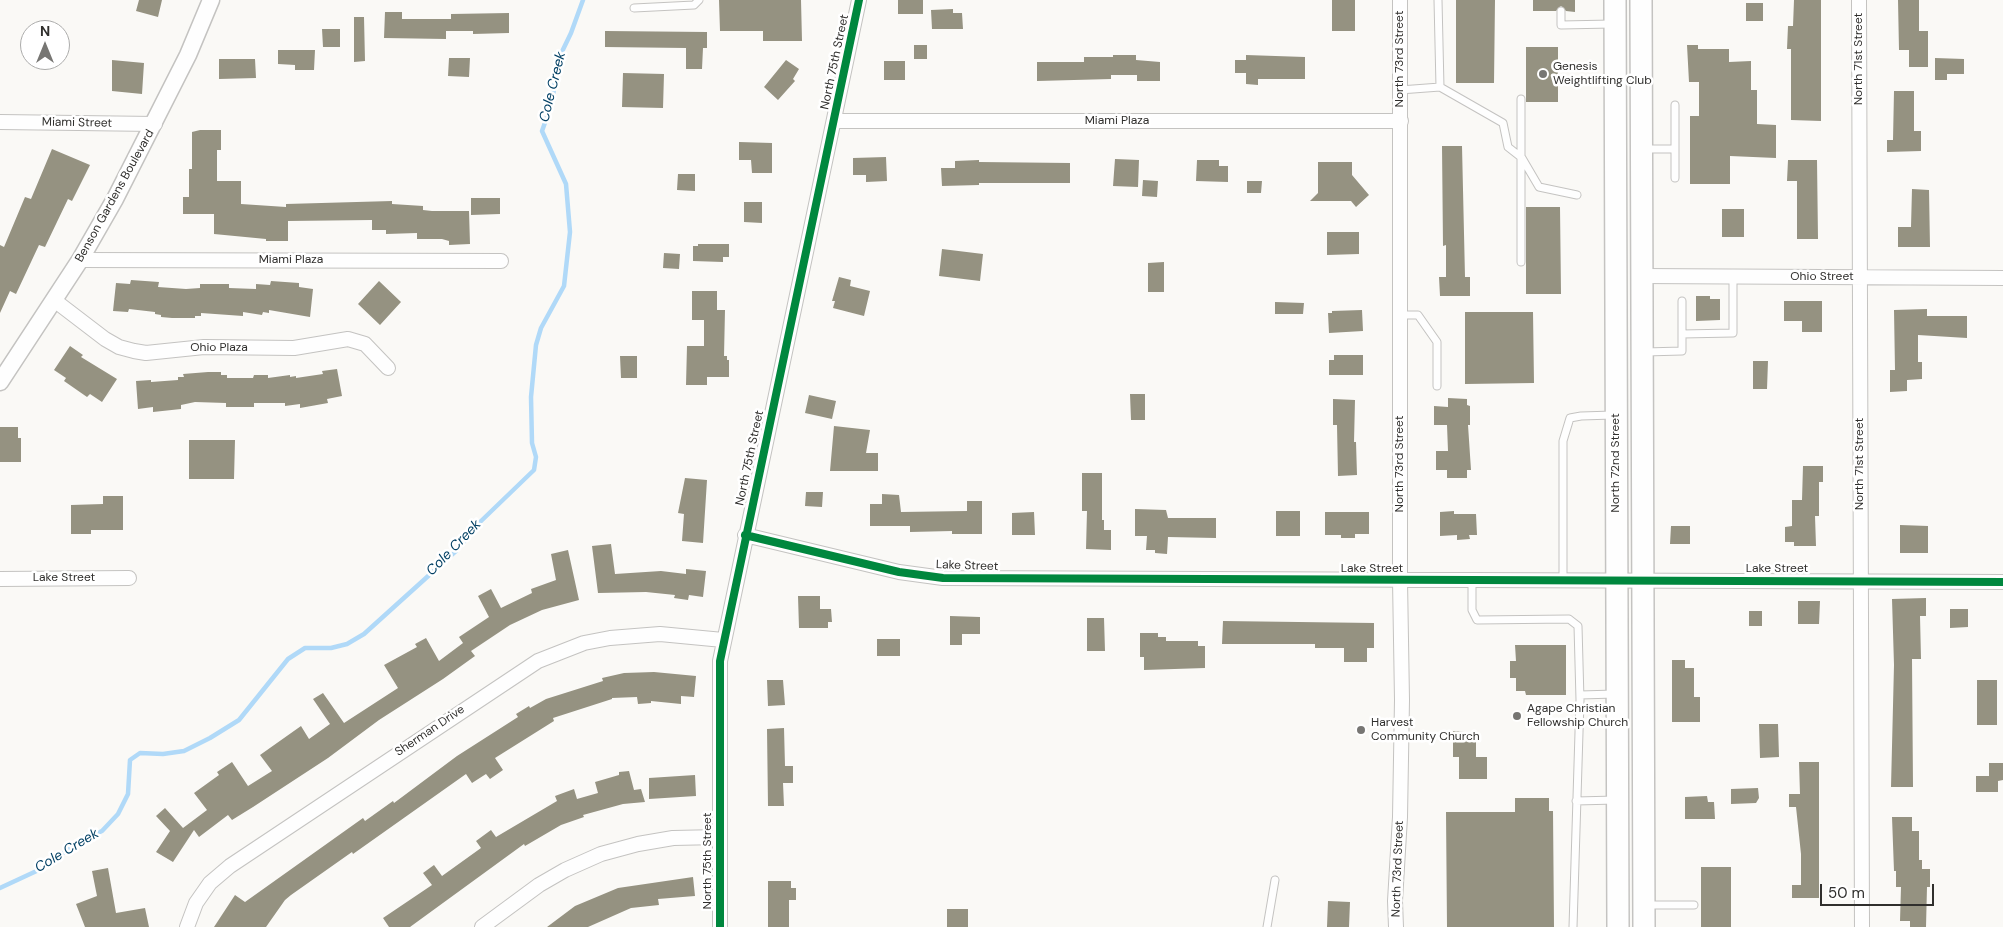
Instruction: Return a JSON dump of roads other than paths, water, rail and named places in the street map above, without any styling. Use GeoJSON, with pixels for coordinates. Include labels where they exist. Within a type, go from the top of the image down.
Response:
{"type":"FeatureCollection","features":[{"type":"Feature","properties":{"kind":"main road","name":"North 72nd Street"},"geometry":{"type":"LineString","coordinates":[[1614,0],[1618,927]]}},
{"type":"Feature","properties":{"kind":"main road","name":"North 72nd Street"},"geometry":{"type":"LineString","coordinates":[[1641,0],[1644,927]]}},
{"type":"Feature","properties":{"kind":"street","name":"Benson Gardens Boulevard"},"geometry":{"type":"LineString","coordinates":[[0,382],[80,260],[116,199],[155,124],[211,0]]}},
{"type":"Feature","properties":{"kind":"street","name":"North 75th Street"},"geometry":{"type":"LineString","coordinates":[[720,927],[719,682],[723,640],[859,0]]}},
{"type":"Feature","properties":{"kind":"street","name":"North 73rd Street"},"geometry":{"type":"LineString","coordinates":[[1396,927],[1395,901],[1400,817],[1402,700],[1400,580],[1400,0]]}},
{"type":"Feature","properties":{"kind":"street","name":"North 71st Street"},"geometry":{"type":"LineString","coordinates":[[1859,0],[1862,927]]}},
{"type":"Feature","properties":{"kind":"street","name":"Miami Plaza"},"geometry":{"type":"LineString","coordinates":[[834,121],[1400,121]]}},
{"type":"Feature","properties":{"kind":"street","name":"Miami Street"},"geometry":{"type":"LineString","coordinates":[[0,122],[155,124]]}},
{"type":"Feature","properties":{"kind":"street","name":"Miami Plaza"},"geometry":{"type":"LineString","coordinates":[[80,260],[501,261]]}},
{"type":"Feature","properties":{"kind":"street","name":"Ohio Street"},"geometry":{"type":"LineString","coordinates":[[1642,276],[2003,278]]}},
{"type":"Feature","properties":{"kind":"street","name":"Ohio Plaza"},"geometry":{"type":"LineString","coordinates":[[54,300],[105,339],[120,347],[134,351],[146,353],[204,347],[294,348],[348,339],[365,344],[388,368]]}},
{"type":"Feature","properties":{"kind":"street","name":"Lake Street"},"geometry":{"type":"LineString","coordinates":[[745,535],[899,572],[943,578],[1642,579],[2003,582]]}},
{"type":"Feature","properties":{"kind":"street","name":"Lake Street"},"geometry":{"type":"LineString","coordinates":[[0,579],[129,578]]}},
{"type":"Feature","properties":{"kind":"street","name":"Sherman Drive"},"geometry":{"type":"LineString","coordinates":[[188,927],[196,903],[210,883],[230,866],[538,661],[561,651],[610,638],[660,634],[723,640]]}},
{"type":"Feature","properties":{"kind":"street"},"geometry":{"type":"LineString","coordinates":[[482,927],[539,886],[565,870],[602,854],[638,844],[673,838],[719,836]]}},
{"type":"Feature","properties":{"kind":"lane"},"geometry":{"type":"LineString","coordinates":[[634,8],[694,5],[699,0]]}},
{"type":"Feature","properties":{"kind":"lane"},"geometry":{"type":"LineString","coordinates":[[1438,0],[1440,87]]}},
{"type":"Feature","properties":{"kind":"lane"},"geometry":{"type":"LineString","coordinates":[[1561,11],[1561,25],[1615,24]]}},
{"type":"Feature","properties":{"kind":"lane"},"geometry":{"type":"LineString","coordinates":[[1400,90],[1440,87],[1503,123],[1508,147],[1522,158],[1539,187],[1577,195]]}},
{"type":"Feature","properties":{"kind":"lane"},"geometry":{"type":"LineString","coordinates":[[1521,262],[1522,99]]}},
{"type":"Feature","properties":{"kind":"lane"},"geometry":{"type":"LineString","coordinates":[[1675,105],[1675,178]]}},
{"type":"Feature","properties":{"kind":"lane"},"geometry":{"type":"LineString","coordinates":[[1641,149],[1675,149]]}},
{"type":"Feature","properties":{"kind":"lane"},"geometry":{"type":"LineString","coordinates":[[1682,334],[1733,334],[1733,276]]}},
{"type":"Feature","properties":{"kind":"lane"},"geometry":{"type":"LineString","coordinates":[[1642,352],[1682,351],[1682,301]]}},
{"type":"Feature","properties":{"kind":"lane"},"geometry":{"type":"LineString","coordinates":[[1400,315],[1418,315],[1437,342],[1437,386]]}},
{"type":"Feature","properties":{"kind":"lane"},"geometry":{"type":"LineString","coordinates":[[1563,579],[1564,441],[1570,418],[1616,415]]}},
{"type":"Feature","properties":{"kind":"lane"},"geometry":{"type":"LineString","coordinates":[[1472,580],[1472,610],[1477,620],[1569,618],[1578,626],[1580,695],[1573,927]]}},
{"type":"Feature","properties":{"kind":"lane"},"geometry":{"type":"LineString","coordinates":[[1580,695],[1618,694]]}},
{"type":"Feature","properties":{"kind":"lane"},"geometry":{"type":"LineString","coordinates":[[1576,801],[1618,800]]}},
{"type":"Feature","properties":{"kind":"lane"},"geometry":{"type":"LineString","coordinates":[[1267,927],[1275,880]]}},
{"type":"Feature","properties":{"kind":"lane"},"geometry":{"type":"LineString","coordinates":[[1644,905],[1694,905]]}},
{"type":"Feature","properties":{"kind":"waterway","name":"Cole Creek"},"geometry":{"type":"LineString","coordinates":[[0,888],[43,868],[78,842],[102,831],[118,814],[128,794],[130,760],[140,753],[163,754],[184,751],[210,738],[239,720],[288,659],[305,648],[331,648],[347,644],[364,634],[457,550],[479,523],[534,470],[536,457],[532,443],[531,397],[536,345],[541,328],[564,286],[570,232],[566,184],[542,131],[552,103],[558,60],[571,33],[583,0]]}},
{"type":"Feature","properties":{"kind":"place","name":"Genesis Weightlifting Club"},"geometry":{"type":"Point","coordinates":[1543,74]}},
{"type":"Feature","properties":{"kind":"place","name":"Agape Christian Fellowship Church"},"geometry":{"type":"Point","coordinates":[1517,716]}},
{"type":"Feature","properties":{"kind":"place","name":"Harvest Community Church"},"geometry":{"type":"Point","coordinates":[1361,730]}}]}
